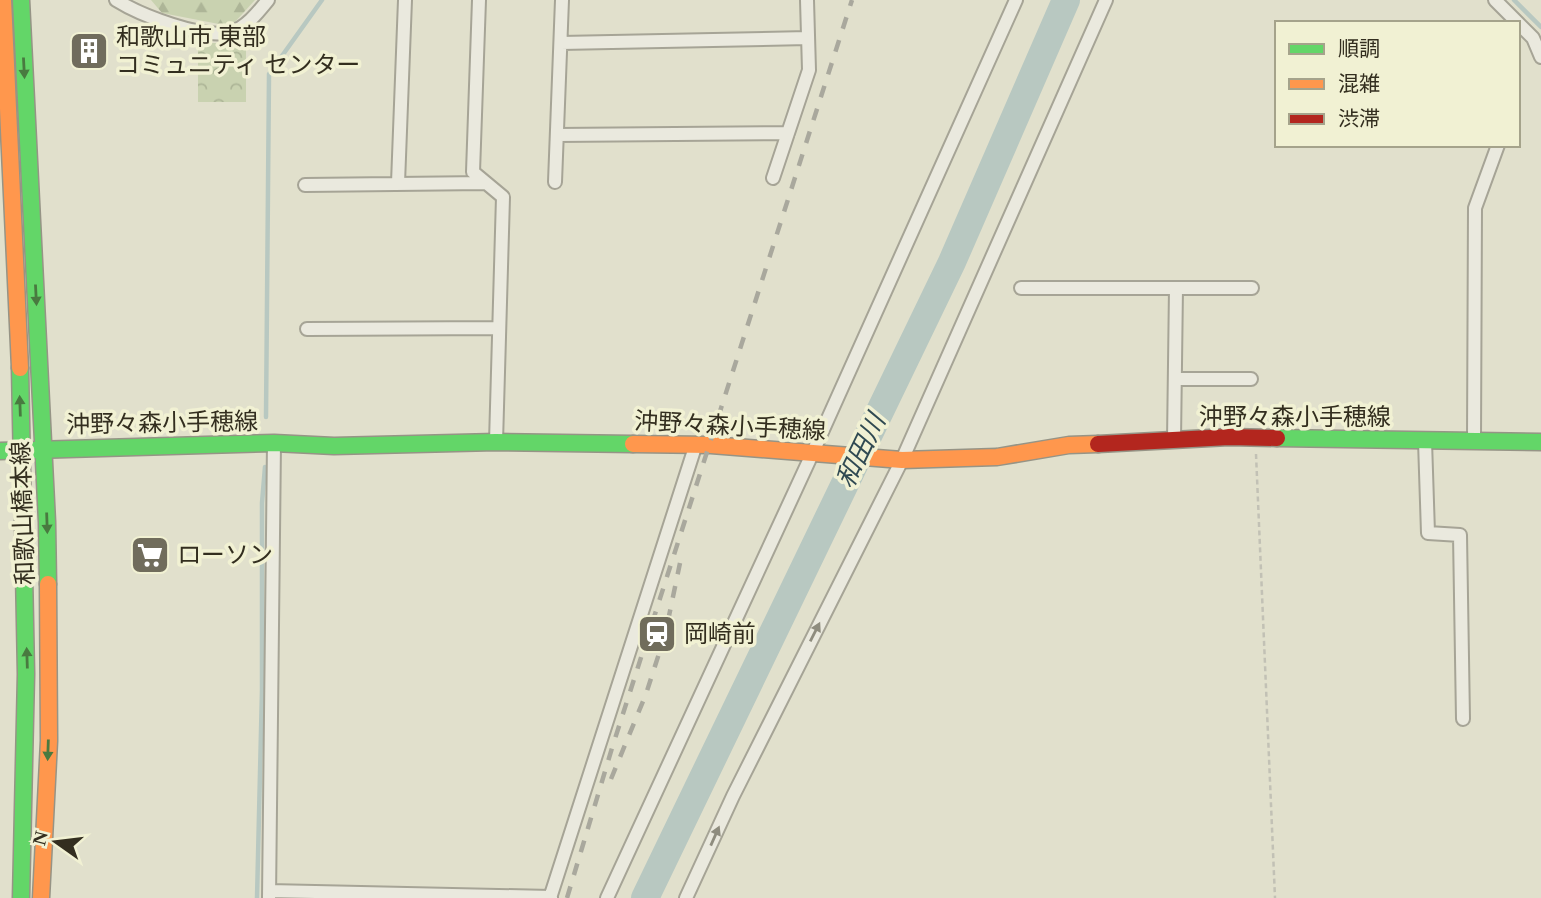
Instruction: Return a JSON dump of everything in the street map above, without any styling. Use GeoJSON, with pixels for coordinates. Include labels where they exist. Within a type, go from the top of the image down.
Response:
{"type":"FeatureCollection","features":[{"type":"Feature","properties":{"kind":"main road","name":"和歌山橋本線"},"geometry":{"type":"LineString","coordinates":[[3,0],[22,450],[28,670],[21,898]]}},
{"type":"Feature","properties":{"kind":"main road","name":"和歌山橋本線"},"geometry":{"type":"LineString","coordinates":[[21,0],[44,449],[49,687],[41,898]]}},
{"type":"Feature","properties":{"kind":"main road","name":"沖野々森小手穂線"},"geometry":{"type":"LineString","coordinates":[[0,451],[274,443],[334,446],[496,442],[696,444],[897,459],[997,457],[1069,445],[1174,440],[1256,438],[1541,442]]}},
{"type":"Feature","properties":{"kind":"street"},"geometry":{"type":"LineString","coordinates":[[116,0],[152,17],[201,32],[217,33],[232,32],[242,27],[268,0]]}},
{"type":"Feature","properties":{"kind":"street"},"geometry":{"type":"LineString","coordinates":[[398,183],[405,0]]}},
{"type":"Feature","properties":{"kind":"street"},"geometry":{"type":"LineString","coordinates":[[480,0],[472,172],[503,197],[496,442]]}},
{"type":"Feature","properties":{"kind":"street"},"geometry":{"type":"LineString","coordinates":[[555,182],[562,0]]}},
{"type":"Feature","properties":{"kind":"street"},"geometry":{"type":"LineString","coordinates":[[773,178],[809,70],[807,0]]}},
{"type":"Feature","properties":{"kind":"street"},"geometry":{"type":"LineString","coordinates":[[607,898],[817,452],[1016,0]]}},
{"type":"Feature","properties":{"kind":"street"},"geometry":{"type":"LineString","coordinates":[[686,898],[897,459],[1106,0]]}},
{"type":"Feature","properties":{"kind":"street"},"geometry":{"type":"LineString","coordinates":[[1495,0],[1508,12]]}},
{"type":"Feature","properties":{"kind":"street"},"geometry":{"type":"LineString","coordinates":[[1520,25],[1533,38],[1541,57]]}},
{"type":"Feature","properties":{"kind":"street"},"geometry":{"type":"LineString","coordinates":[[561,43],[808,38]]}},
{"type":"Feature","properties":{"kind":"street"},"geometry":{"type":"LineString","coordinates":[[556,135],[788,133]]}},
{"type":"Feature","properties":{"kind":"street"},"geometry":{"type":"LineString","coordinates":[[1474,441],[1475,208],[1497,147]]}},
{"type":"Feature","properties":{"kind":"street"},"geometry":{"type":"LineString","coordinates":[[305,185],[485,183]]}},
{"type":"Feature","properties":{"kind":"street"},"geometry":{"type":"LineString","coordinates":[[1021,288],[1251,288]]}},
{"type":"Feature","properties":{"kind":"street"},"geometry":{"type":"LineString","coordinates":[[1174,440],[1176,288]]}},
{"type":"Feature","properties":{"kind":"street"},"geometry":{"type":"LineString","coordinates":[[307,329],[499,328]]}},
{"type":"Feature","properties":{"kind":"street"},"geometry":{"type":"LineString","coordinates":[[1175,379],[1251,379]]}},
{"type":"Feature","properties":{"kind":"street"},"geometry":{"type":"LineString","coordinates":[[1425,441],[1428,533],[1460,535],[1463,719]]}},
{"type":"Feature","properties":{"kind":"street"},"geometry":{"type":"LineString","coordinates":[[274,443],[269,895],[550,897],[696,444]]}},
{"type":"Feature","properties":{"kind":"path"},"geometry":{"type":"LineString","coordinates":[[1256,438],[1275,898]]}},
{"type":"Feature","properties":{"kind":"green space"},"geometry":{"type":"Polygon","coordinates":[[[151,0],[255,0],[234,23],[224,25],[162,13],[151,0]]]}},
{"type":"Feature","properties":{"kind":"green space"},"geometry":{"type":"Polygon","coordinates":[[[198,43],[246,43],[246,102],[198,102],[198,43]]]}},
{"type":"Feature","properties":{"kind":"waterway"},"geometry":{"type":"LineString","coordinates":[[266,417],[269,74],[322,0]]}},
{"type":"Feature","properties":{"kind":"waterway","name":"和田川"},"geometry":{"type":"LineString","coordinates":[[645,898],[952,262],[1066,0]]}},
{"type":"Feature","properties":{"kind":"waterway"},"geometry":{"type":"LineString","coordinates":[[1514,0],[1541,27]]}},
{"type":"Feature","properties":{"kind":"waterway"},"geometry":{"type":"LineString","coordinates":[[257,898],[262,690],[262,503],[265,467]]}},
{"type":"Feature","properties":{"kind":"railway"},"geometry":{"type":"LineString","coordinates":[[567,898],[612,748],[852,0]]}},
{"type":"Feature","properties":{"kind":"railway"},"geometry":{"type":"LineString","coordinates":[[611,779],[646,694],[665,635],[680,563]]}},
{"type":"Feature","properties":{"kind":"traffic: fast"},"geometry":{"type":"LineString","coordinates":[[21,0],[48,584]]}},
{"type":"Feature","properties":{"kind":"traffic: fast"},"geometry":{"type":"LineString","coordinates":[[20,368],[26,674],[21,898]]}},
{"type":"Feature","properties":{"kind":"traffic: fast"},"geometry":{"type":"LineString","coordinates":[[1277,438],[1541,442]]}},
{"type":"Feature","properties":{"kind":"traffic: fast"},"geometry":{"type":"LineString","coordinates":[[0,451],[274,443],[334,446],[496,442],[633,444]]}},
{"type":"Feature","properties":{"kind":"traffic: slow"},"geometry":{"type":"LineString","coordinates":[[3,0],[20,368]]}},
{"type":"Feature","properties":{"kind":"traffic: slow"},"geometry":{"type":"LineString","coordinates":[[633,444],[711,445],[902,460],[997,457],[1069,445],[1098,444]]}},
{"type":"Feature","properties":{"kind":"traffic: slow"},"geometry":{"type":"LineString","coordinates":[[41,898],[49,741],[48,584]]}},
{"type":"Feature","properties":{"kind":"traffic: jam"},"geometry":{"type":"LineString","coordinates":[[1098,444],[1229,437],[1277,438]]}},
{"type":"Feature","properties":{"kind":"place","name":"和歌山市 東部 コミュニティ センター"},"geometry":{"type":"Point","coordinates":[89,51]}},
{"type":"Feature","properties":{"kind":"place","name":"ローソン"},"geometry":{"type":"Point","coordinates":[150,555]}},
{"type":"Feature","properties":{"kind":"place","name":"岡崎前"},"geometry":{"type":"Point","coordinates":[657,634]}}]}
